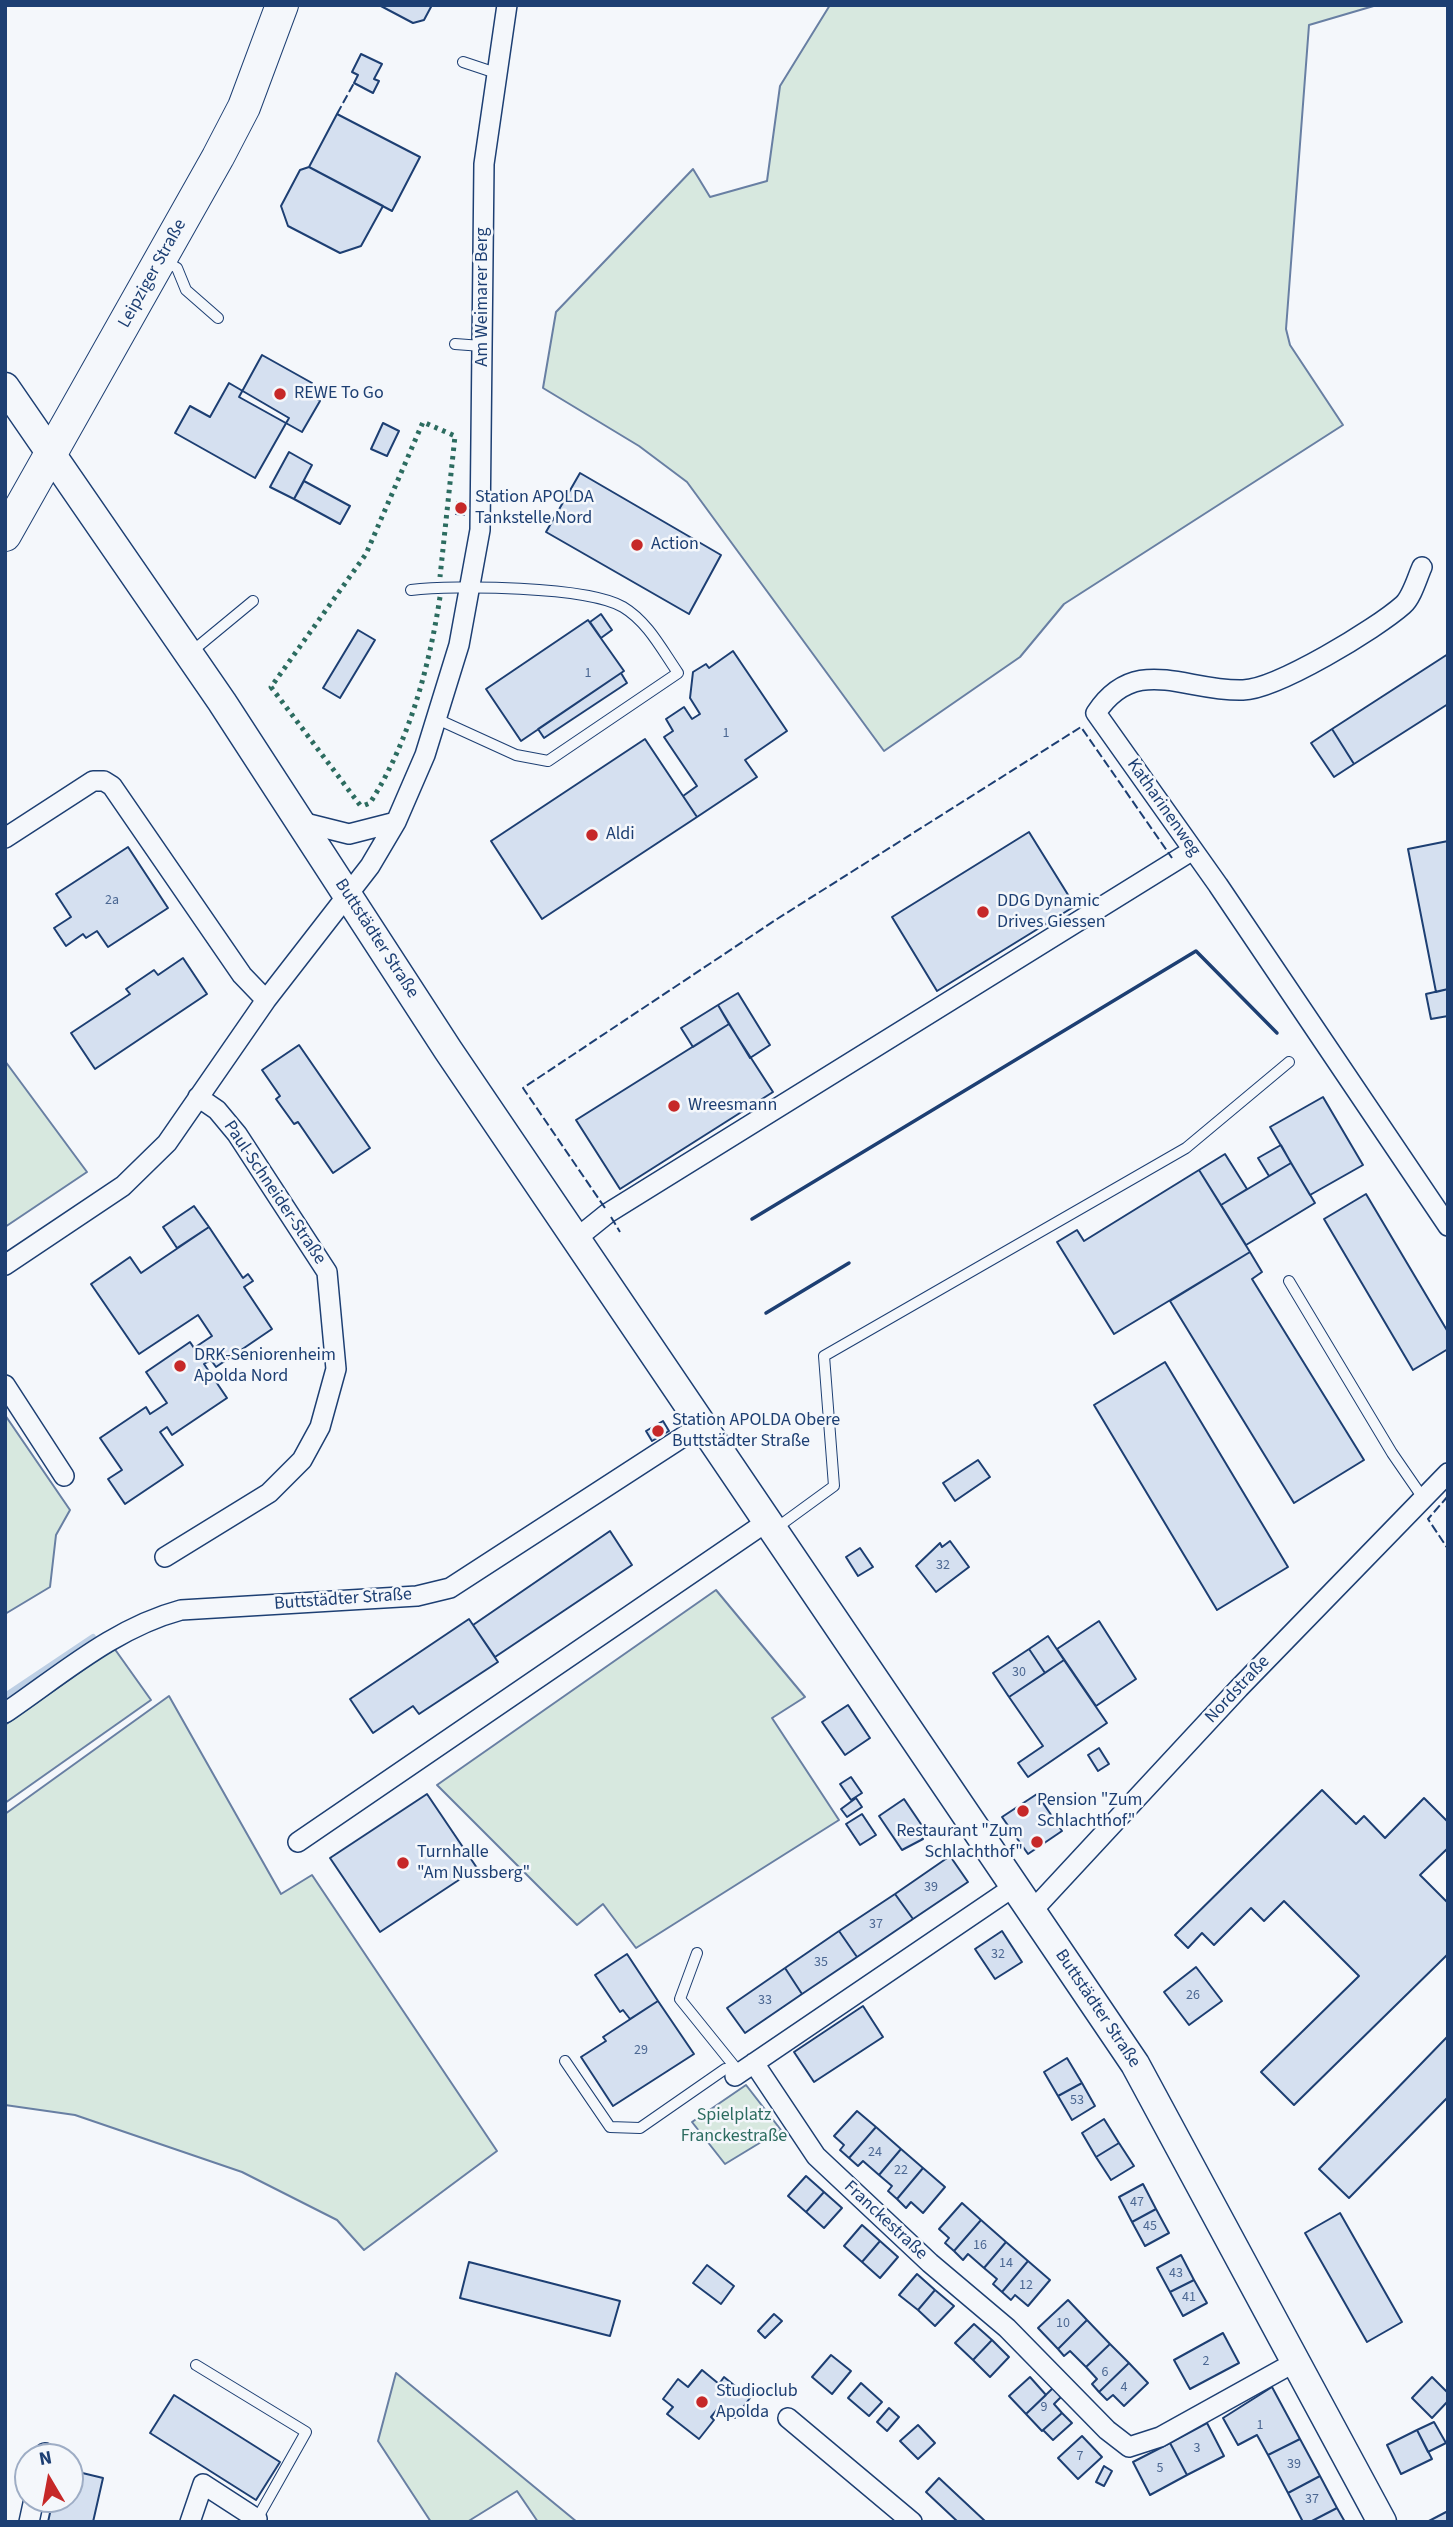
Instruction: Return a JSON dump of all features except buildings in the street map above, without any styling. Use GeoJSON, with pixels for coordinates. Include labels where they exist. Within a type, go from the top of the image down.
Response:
{"type":"FeatureCollection","features":[{"type":"Feature","properties":{"kind":"main road","name":"Leipziger Straße"},"geometry":{"type":"LineString","coordinates":[[5,535],[162,259],[244,107],[282,5]]}},
{"type":"Feature","properties":{"kind":"street","name":"Am Weimarer Berg"},"geometry":{"type":"LineString","coordinates":[[348,896],[396,822],[437,719],[459,645],[470,589],[480,530],[484,163],[507,5]]}},
{"type":"Feature","properties":{"kind":"street","name":"Buttstädter Straße"},"geometry":{"type":"LineString","coordinates":[[5,387],[52,451],[189,654],[301,821],[448,1050],[1148,2084],[1382,2522]]}},
{"type":"Feature","properties":{"kind":"street","name":"Katharinenweg"},"geometry":{"type":"LineString","coordinates":[[1422,567],[1406,604],[1319,659],[1270,685],[1243,690],[1146,678],[1123,684],[1107,695],[1096,713],[1193,850],[1448,1226]]}},
{"type":"Feature","properties":{"kind":"street"},"geometry":{"type":"LineString","coordinates":[[5,838],[93,781],[104,781],[112,786],[242,975],[266,1000]]}},
{"type":"Feature","properties":{"kind":"street"},"geometry":{"type":"LineString","coordinates":[[301,821],[320,829],[349,834],[396,822]]}},
{"type":"Feature","properties":{"kind":"street"},"geometry":{"type":"LineString","coordinates":[[577,1238],[608,1213],[1193,850]]}},
{"type":"Feature","properties":{"kind":"street"},"geometry":{"type":"LineString","coordinates":[[5,1265],[123,1186],[167,1143],[266,1000],[348,896]]}},
{"type":"Feature","properties":{"kind":"street","name":"Paul-Schneider-Straße"},"geometry":{"type":"LineString","coordinates":[[165,1557],[269,1493],[302,1460],[320,1427],[336,1369],[327,1272],[306,1236],[237,1135],[216,1110],[198,1097]]}},
{"type":"Feature","properties":{"kind":"street"},"geometry":{"type":"LineString","coordinates":[[5,1385],[64,1476]]}},
{"type":"Feature","properties":{"kind":"street","name":"Buttstädter Straße"},"geometry":{"type":"LineString","coordinates":[[5,1713],[107,1642],[160,1616],[181,1610],[417,1596],[450,1587],[703,1424]]}},
{"type":"Feature","properties":{"kind":"street","name":"Nordstraße"},"geometry":{"type":"LineString","coordinates":[[1032,1911],[1239,1688],[1448,1473]]}},
{"type":"Feature","properties":{"kind":"street"},"geometry":{"type":"LineString","coordinates":[[298,1842],[771,1526]]}},
{"type":"Feature","properties":{"kind":"street"},"geometry":{"type":"LineString","coordinates":[[743,2070],[1015,1886]]}},
{"type":"Feature","properties":{"kind":"street","name":"Franckestraße"},"geometry":{"type":"LineString","coordinates":[[743,2070],[816,2156],[930,2263],[1007,2329],[1107,2430],[1129,2447],[1160,2437],[1297,2361]]}},
{"type":"Feature","properties":{"kind":"street"},"geometry":{"type":"LineString","coordinates":[[788,2418],[912,2522]]}},
{"type":"Feature","properties":{"kind":"street"},"geometry":{"type":"LineString","coordinates":[[190,2522],[203,2484],[257,2519]]}},
{"type":"Feature","properties":{"kind":"lane"},"geometry":{"type":"LineString","coordinates":[[463,62],[496,74]]}},
{"type":"Feature","properties":{"kind":"lane"},"geometry":{"type":"LineString","coordinates":[[162,259],[177,268],[186,290],[218,318]]}},
{"type":"Feature","properties":{"kind":"lane"},"geometry":{"type":"LineString","coordinates":[[455,344],[482,346]]}},
{"type":"Feature","properties":{"kind":"lane"},"geometry":{"type":"LineString","coordinates":[[411,590],[441,586],[586,594],[622,606],[643,622],[678,673],[548,761],[516,755],[437,719]]}},
{"type":"Feature","properties":{"kind":"lane"},"geometry":{"type":"LineString","coordinates":[[189,654],[253,601]]}},
{"type":"Feature","properties":{"kind":"lane"},"geometry":{"type":"LineString","coordinates":[[771,1526],[834,1486],[824,1356],[1186,1148],[1289,1062]]}},
{"type":"Feature","properties":{"kind":"lane"},"geometry":{"type":"LineString","coordinates":[[1289,1281],[1392,1453],[1423,1498]]}},
{"type":"Feature","properties":{"kind":"lane"},"geometry":{"type":"LineString","coordinates":[[697,1953],[680,1999],[743,2070]]}},
{"type":"Feature","properties":{"kind":"lane"},"geometry":{"type":"LineString","coordinates":[[565,2061],[610,2127],[640,2128],[724,2069],[743,2070]]}},
{"type":"Feature","properties":{"kind":"lane"},"geometry":{"type":"LineString","coordinates":[[196,2365],[306,2432],[257,2519]]}},
{"type":"Feature","properties":{"kind":"green space"},"geometry":{"type":"Polygon","coordinates":[[[830,5],[1377,5],[1309,25],[1286,329],[1290,345],[1343,425],[1064,604],[1020,657],[884,751],[687,482],[639,446],[543,388],[556,312],[693,169],[710,197],[767,181],[780,86],[830,5]]]}},
{"type":"Feature","properties":{"kind":"green space"},"geometry":{"type":"Polygon","coordinates":[[[5,1061],[87,1172],[5,1227],[5,1061]]]}},
{"type":"Feature","properties":{"kind":"green space"},"geometry":{"type":"Polygon","coordinates":[[[5,1415],[70,1510],[56,1535],[50,1587],[5,1614],[5,1415]]]}},
{"type":"Feature","properties":{"kind":"green space"},"geometry":{"type":"Polygon","coordinates":[[[716,1590],[805,1697],[772,1718],[839,1820],[636,1948],[603,1904],[577,1925],[437,1785],[716,1590]]]}},
{"type":"Feature","properties":{"kind":"green space"},"geometry":{"type":"Polygon","coordinates":[[[114,1648],[151,1700],[5,1803],[5,1725],[114,1648]]]}},
{"type":"Feature","properties":{"kind":"green space"},"geometry":{"type":"Polygon","coordinates":[[[169,1696],[281,1894],[312,1875],[497,2151],[364,2250],[337,2220],[242,2172],[75,2115],[5,2105],[5,1814],[169,1696]]]}},
{"type":"Feature","properties":{"kind":"green space","name":"Spielplatz Franckestraße"},"geometry":{"type":"Polygon","coordinates":[[[746,2085],[781,2130],[725,2164],[692,2122],[746,2085]]]}},
{"type":"Feature","properties":{"kind":"green space"},"geometry":{"type":"Polygon","coordinates":[[[396,2373],[577,2522],[538,2522],[517,2491],[467,2522],[431,2522],[378,2441],[396,2373]]]}},
{"type":"Feature","properties":{"kind":"waterway"},"geometry":{"type":"LineString","coordinates":[[5,1696],[93,1637]]}},
{"type":"Feature","properties":{"kind":"hedge"},"geometry":{"type":"LineString","coordinates":[[360,805],[271,687],[366,554],[423,422],[455,436],[440,577]]}},
{"type":"Feature","properties":{"kind":"hedge"},"geometry":{"type":"LineString","coordinates":[[365,805],[370,803],[384,780],[416,704],[440,597]]}},
{"type":"Feature","properties":{"kind":"fence"},"geometry":{"type":"LineString","coordinates":[[337,114],[354,83]]}},
{"type":"Feature","properties":{"kind":"fence"},"geometry":{"type":"LineString","coordinates":[[605,1208],[523,1088],[777,919],[1081,727],[1172,858]]}},
{"type":"Feature","properties":{"kind":"fence"},"geometry":{"type":"LineString","coordinates":[[611,1217],[620,1232]]}},
{"type":"Feature","properties":{"kind":"fence"},"geometry":{"type":"LineString","coordinates":[[1448,1496],[1428,1519],[1448,1549]]}},
{"type":"Feature","properties":{"kind":"wall"},"geometry":{"type":"LineString","coordinates":[[752,1219],[1196,951],[1277,1033]]}},
{"type":"Feature","properties":{"kind":"wall"},"geometry":{"type":"LineString","coordinates":[[766,1313],[849,1263]]}},
{"type":"Feature","properties":{"kind":"place","name":"REWE To Go"},"geometry":{"type":"Point","coordinates":[280,394]}},
{"type":"Feature","properties":{"kind":"place","name":"Station APOLDA Tankstelle Nord"},"geometry":{"type":"Point","coordinates":[461,508]}},
{"type":"Feature","properties":{"kind":"place","name":"Action"},"geometry":{"type":"Point","coordinates":[637,545]}},
{"type":"Feature","properties":{"kind":"place","name":"Aldi"},"geometry":{"type":"Point","coordinates":[592,835]}},
{"type":"Feature","properties":{"kind":"place","name":"DDG Dynamic Drives Giessen"},"geometry":{"type":"Point","coordinates":[983,912]}},
{"type":"Feature","properties":{"kind":"place","name":"Wreesmann"},"geometry":{"type":"Point","coordinates":[674,1106]}},
{"type":"Feature","properties":{"kind":"place","name":"DRK-Seniorenheim Apolda Nord"},"geometry":{"type":"Point","coordinates":[180,1366]}},
{"type":"Feature","properties":{"kind":"place","name":"Station APOLDA Obere Buttstädter Straße"},"geometry":{"type":"Point","coordinates":[658,1431]}},
{"type":"Feature","properties":{"kind":"place","name":"Pension \"Zum Schlachthof\""},"geometry":{"type":"Point","coordinates":[1023,1811]}},
{"type":"Feature","properties":{"kind":"place","name":"Restaurant \"Zum Schlachthof\""},"geometry":{"type":"Point","coordinates":[1037,1842]}},
{"type":"Feature","properties":{"kind":"place","name":"Turnhalle \"Am Nussberg\""},"geometry":{"type":"Point","coordinates":[403,1863]}},
{"type":"Feature","properties":{"kind":"place","name":"Studioclub Apolda"},"geometry":{"type":"Point","coordinates":[702,2402]}}]}
